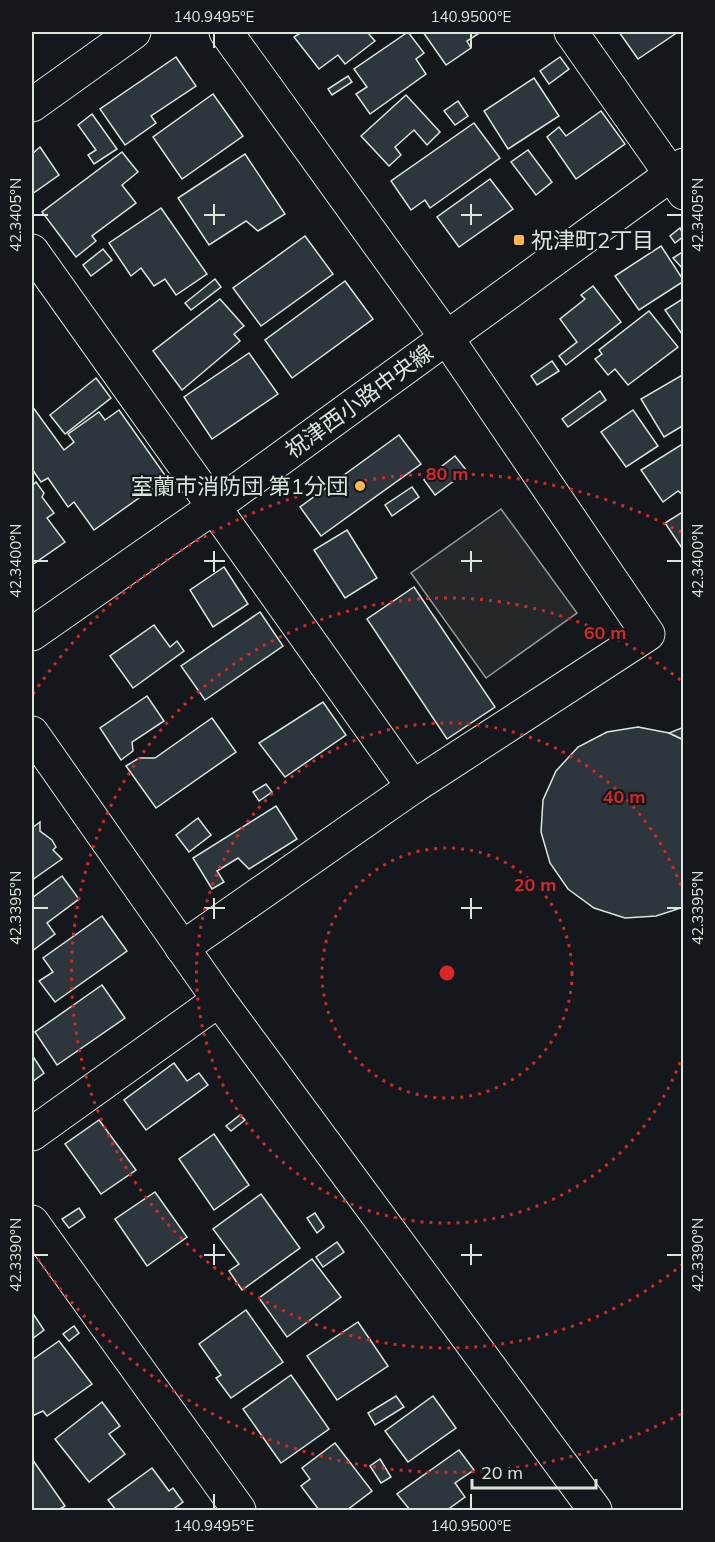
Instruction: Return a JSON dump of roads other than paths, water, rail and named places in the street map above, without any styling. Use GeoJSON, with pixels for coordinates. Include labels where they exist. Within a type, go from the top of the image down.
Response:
{"type":"FeatureCollection","features":[{"type":"Feature","properties":{"kind":"street"},"geometry":{"type":"LineString","coordinates":[[32,105],[134,32]]}},
{"type":"Feature","properties":{"kind":"street"},"geometry":{"type":"LineString","coordinates":[[182,948],[413,788],[648,634],[446,337],[226,32]]}},
{"type":"Feature","properties":{"kind":"street"},"geometry":{"type":"LineString","coordinates":[[571,32],[679,177]]}},
{"type":"Feature","properties":{"kind":"street","name":"祝津西小路中央線"},"geometry":{"type":"LineString","coordinates":[[32,634],[214,507],[446,337],[679,177]]}},
{"type":"Feature","properties":{"kind":"street"},"geometry":{"type":"LineString","coordinates":[[32,251],[413,788]]}},
{"type":"Feature","properties":{"kind":"street"},"geometry":{"type":"LineString","coordinates":[[32,733],[219,1000],[595,1510]]}},
{"type":"Feature","properties":{"kind":"street"},"geometry":{"type":"LineString","coordinates":[[32,1134],[219,1000]]}},
{"type":"Feature","properties":{"kind":"street"},"geometry":{"type":"LineString","coordinates":[[32,1222],[239,1510]]}},
{"type":"Feature","properties":{"kind":"place","name":"祝津町2丁目"},"geometry":{"type":"Point","coordinates":[519,240]}},
{"type":"Feature","properties":{"kind":"place","name":"室蘭市消防団 第1分団"},"geometry":{"type":"Point","coordinates":[360,486]}}]}
